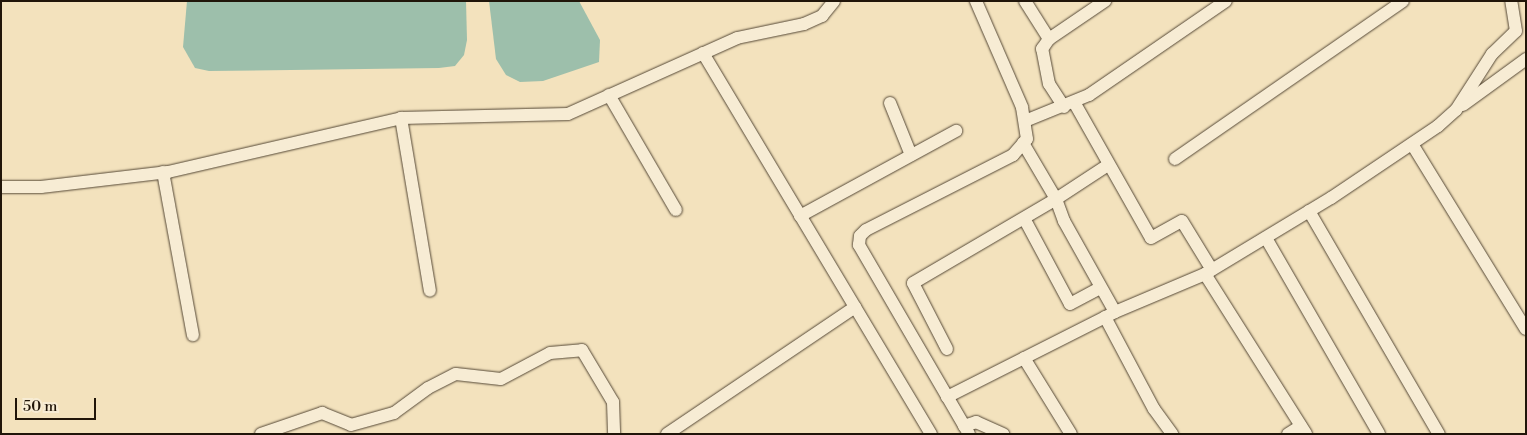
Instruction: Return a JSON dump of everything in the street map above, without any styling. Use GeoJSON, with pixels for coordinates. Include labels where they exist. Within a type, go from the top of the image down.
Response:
{"type":"FeatureCollection","features":[{"type":"Feature","properties":{"kind":"street"},"geometry":{"type":"LineString","coordinates":[[1,187],[41,187],[163,172],[401,118],[568,114],[736,38],[804,24],[822,16],[834,1]]}},
{"type":"Feature","properties":{"kind":"street"},"geometry":{"type":"LineString","coordinates":[[976,1],[1025,121],[1023,143],[1013,155],[860,236],[861,253],[967,430],[976,422],[1003,434]]}},
{"type":"Feature","properties":{"kind":"street"},"geometry":{"type":"LineString","coordinates":[[1025,1],[1049,39]]}},
{"type":"Feature","properties":{"kind":"street"},"geometry":{"type":"LineString","coordinates":[[1105,1],[1049,39],[1042,49],[1042,64],[1108,165],[1151,238],[1182,221],[1209,272],[1304,430],[1288,434]]}},
{"type":"Feature","properties":{"kind":"street"},"geometry":{"type":"LineString","coordinates":[[1025,121],[1069,105],[1226,1]]}},
{"type":"Feature","properties":{"kind":"street"},"geometry":{"type":"LineString","coordinates":[[1175,159],[1404,1]]}},
{"type":"Feature","properties":{"kind":"street"},"geometry":{"type":"LineString","coordinates":[[1456,110],[1492,54],[1516,31],[1511,1]]}},
{"type":"Feature","properties":{"kind":"street"},"geometry":{"type":"LineString","coordinates":[[702,54],[931,434]]}},
{"type":"Feature","properties":{"kind":"street"},"geometry":{"type":"LineString","coordinates":[[947,398],[1110,315],[1209,272],[1309,211],[1412,144],[1526,59]]}},
{"type":"Feature","properties":{"kind":"street"},"geometry":{"type":"LineString","coordinates":[[610,96],[676,210]]}},
{"type":"Feature","properties":{"kind":"street"},"geometry":{"type":"LineString","coordinates":[[890,103],[911,156]]}},
{"type":"Feature","properties":{"kind":"street"},"geometry":{"type":"LineString","coordinates":[[401,118],[430,291]]}},
{"type":"Feature","properties":{"kind":"street"},"geometry":{"type":"LineString","coordinates":[[800,216],[956,131]]}},
{"type":"Feature","properties":{"kind":"street"},"geometry":{"type":"LineString","coordinates":[[1023,143],[1056,199],[1154,409],[1172,434]]}},
{"type":"Feature","properties":{"kind":"street"},"geometry":{"type":"LineString","coordinates":[[1412,144],[1526,330]]}},
{"type":"Feature","properties":{"kind":"street"},"geometry":{"type":"LineString","coordinates":[[947,349],[913,283],[1025,220],[1108,165]]}},
{"type":"Feature","properties":{"kind":"street"},"geometry":{"type":"LineString","coordinates":[[163,172],[193,335]]}},
{"type":"Feature","properties":{"kind":"street"},"geometry":{"type":"LineString","coordinates":[[1309,211],[1439,434]]}},
{"type":"Feature","properties":{"kind":"street"},"geometry":{"type":"LineString","coordinates":[[1025,220],[1070,304],[1096,290]]}},
{"type":"Feature","properties":{"kind":"street"},"geometry":{"type":"LineString","coordinates":[[1266,238],[1378,434]]}},
{"type":"Feature","properties":{"kind":"street"},"geometry":{"type":"LineString","coordinates":[[668,434],[855,307]]}},
{"type":"Feature","properties":{"kind":"street"},"geometry":{"type":"LineString","coordinates":[[261,434],[322,412],[350,425],[394,413],[428,388],[456,374],[501,379],[550,353],[582,350],[613,402],[614,434]]}},
{"type":"Feature","properties":{"kind":"street"},"geometry":{"type":"LineString","coordinates":[[1024,358],[1072,434]]}},
{"type":"Feature","properties":{"kind":"shaded area"},"geometry":{"type":"Polygon","coordinates":[[[187,1],[466,1],[467,40],[464,55],[455,66],[439,68],[209,71],[195,68],[183,47],[187,1]]]}},
{"type":"Feature","properties":{"kind":"shaded area"},"geometry":{"type":"Polygon","coordinates":[[[489,1],[579,1],[600,40],[599,62],[543,81],[520,82],[506,75],[496,59],[489,1]]]}}]}
